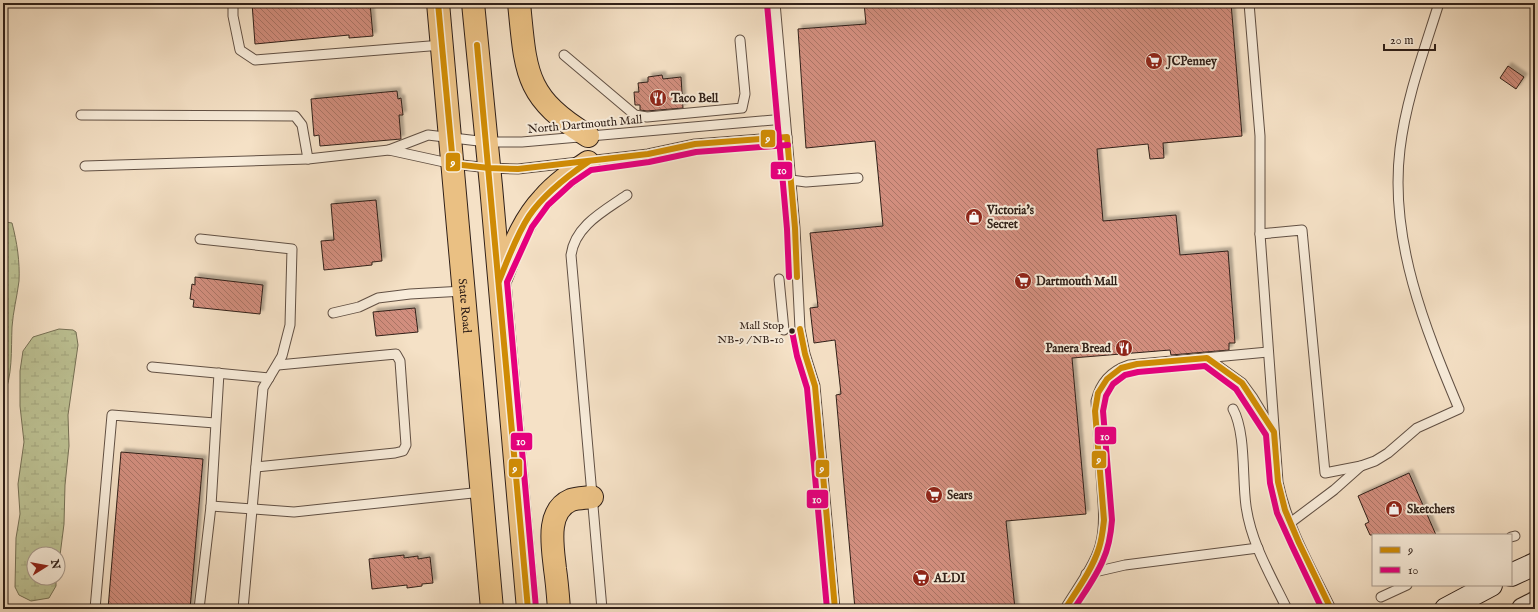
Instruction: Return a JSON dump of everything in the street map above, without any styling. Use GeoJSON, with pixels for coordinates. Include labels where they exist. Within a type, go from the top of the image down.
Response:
{"type":"FeatureCollection","features":[{"type":"Feature","properties":{"kind":"main road","name":"State Road"},"geometry":{"type":"LineString","coordinates":[[438,3],[492,609]]}},
{"type":"Feature","properties":{"kind":"main road"},"geometry":{"type":"LineString","coordinates":[[473,3],[487,142],[528,609]]}},
{"type":"Feature","properties":{"kind":"main road"},"geometry":{"type":"LineString","coordinates":[[477,39],[481,3]]}},
{"type":"Feature","properties":{"kind":"main road"},"geometry":{"type":"LineString","coordinates":[[519,3],[526,62],[534,86],[552,110],[588,136]]}},
{"type":"Feature","properties":{"kind":"main road"},"geometry":{"type":"LineString","coordinates":[[499,281],[525,223],[542,200],[567,177],[588,162]]}},
{"type":"Feature","properties":{"kind":"main road"},"geometry":{"type":"LineString","coordinates":[[559,609],[553,539],[554,522],[557,515],[566,503],[572,500],[592,497]]}},
{"type":"Feature","properties":{"kind":"main road"},"geometry":{"type":"LineString","coordinates":[[1512,575],[1535,564]]}},
{"type":"Feature","properties":{"kind":"main road"},"geometry":{"type":"LineString","coordinates":[[1446,609],[1490,586]]}},
{"type":"Feature","properties":{"kind":"main road"},"geometry":{"type":"LineString","coordinates":[[1523,609],[1535,603]]}},
{"type":"Feature","properties":{"kind":"lane"},"geometry":{"type":"LineString","coordinates":[[233,3],[233,16],[240,50],[256,60],[442,45]]}},
{"type":"Feature","properties":{"kind":"lane"},"geometry":{"type":"LineString","coordinates":[[775,3],[796,234],[800,329],[805,354],[815,386],[835,609]]}},
{"type":"Feature","properties":{"kind":"lane"},"geometry":{"type":"LineString","coordinates":[[1249,3],[1260,136],[1260,234],[1278,482],[1290,523],[1331,609]]}},
{"type":"Feature","properties":{"kind":"lane"},"geometry":{"type":"LineString","coordinates":[[1260,234],[1302,230],[1325,473],[1361,466],[1375,461],[1388,453],[1417,428],[1459,410],[1431,342],[1415,293],[1405,244],[1399,197],[1398,172],[1404,124],[1409,102],[1439,3]]}},
{"type":"Feature","properties":{"kind":"lane"},"geometry":{"type":"LineString","coordinates":[[564,55],[635,115],[647,117],[742,108],[745,94],[740,40]]}},
{"type":"Feature","properties":{"kind":"lane"},"geometry":{"type":"LineString","coordinates":[[81,115],[295,116],[302,125],[308,159]]}},
{"type":"Feature","properties":{"kind":"lane","name":"North Dartmouth Mall"},"geometry":{"type":"LineString","coordinates":[[390,150],[428,134],[487,142],[522,142],[785,119]]}},
{"type":"Feature","properties":{"kind":"lane"},"geometry":{"type":"LineString","coordinates":[[85,166],[308,159],[390,150],[452,164],[518,169],[648,154],[695,144],[787,137]]}},
{"type":"Feature","properties":{"kind":"lane"},"geometry":{"type":"LineString","coordinates":[[791,180],[806,182],[858,178]]}},
{"type":"Feature","properties":{"kind":"lane"},"geometry":{"type":"LineString","coordinates":[[602,609],[571,255],[574,242],[586,225],[627,195]]}},
{"type":"Feature","properties":{"kind":"lane"},"geometry":{"type":"LineString","coordinates":[[200,239],[292,249],[290,325],[282,356],[263,388],[243,609]]}},
{"type":"Feature","properties":{"kind":"lane"},"geometry":{"type":"LineString","coordinates":[[778,279],[784,330]]}},
{"type":"Feature","properties":{"kind":"lane"},"geometry":{"type":"LineString","coordinates":[[333,313],[359,306],[378,298],[410,294],[464,291]]}},
{"type":"Feature","properties":{"kind":"lane"},"geometry":{"type":"LineString","coordinates":[[1065,609],[1086,574],[1100,546],[1104,520],[1095,411],[1100,389],[1107,379],[1114,372],[1129,366],[1268,352]]}},
{"type":"Feature","properties":{"kind":"lane"},"geometry":{"type":"LineString","coordinates":[[256,467],[395,453],[403,451],[406,445],[400,361],[396,354],[278,365]]}},
{"type":"Feature","properties":{"kind":"lane"},"geometry":{"type":"LineString","coordinates":[[1206,358],[1242,383],[1274,432]]}},
{"type":"Feature","properties":{"kind":"lane"},"geometry":{"type":"LineString","coordinates":[[152,367],[269,378]]}},
{"type":"Feature","properties":{"kind":"lane"},"geometry":{"type":"LineString","coordinates":[[199,609],[211,506],[218,374]]}},
{"type":"Feature","properties":{"kind":"lane"},"geometry":{"type":"LineString","coordinates":[[1233,409],[1239,429],[1246,506],[1251,528],[1258,548],[1287,609]]}},
{"type":"Feature","properties":{"kind":"lane"},"geometry":{"type":"LineString","coordinates":[[95,609],[112,415],[215,423]]}},
{"type":"Feature","properties":{"kind":"lane"},"geometry":{"type":"LineString","coordinates":[[1290,523],[1334,490],[1361,466]]}},
{"type":"Feature","properties":{"kind":"lane"},"geometry":{"type":"LineString","coordinates":[[211,506],[294,512],[376,505],[482,492]]}},
{"type":"Feature","properties":{"kind":"lane"},"geometry":{"type":"LineString","coordinates":[[1086,574],[1125,565],[1258,548]]}},
{"type":"Feature","properties":{"kind":"lane"},"geometry":{"type":"LineString","coordinates":[[1381,597],[1405,586]]}},
{"type":"Feature","properties":{"kind":"green space"},"geometry":{"type":"Polygon","coordinates":[[[3,223],[12,223],[18,252],[19,281],[12,327],[10,372],[3,397],[3,223]]]}},
{"type":"Feature","properties":{"kind":"green space"},"geometry":{"type":"Polygon","coordinates":[[[59,329],[73,330],[76,332],[78,345],[68,415],[69,446],[61,546],[26,546],[26,586],[56,586],[49,598],[31,601],[19,595],[15,587],[16,538],[20,514],[18,484],[24,442],[20,406],[20,371],[23,351],[33,337],[59,329]]]}},
{"type":"Feature","properties":{"kind":"building"},"geometry":{"type":"Polygon","coordinates":[[[252,3],[370,3],[373,36],[349,38],[349,35],[255,44],[252,3]]]}},
{"type":"Feature","properties":{"kind":"building","name":"Dartmouth Mall"},"geometry":{"type":"Polygon","coordinates":[[[864,3],[1231,3],[1242,136],[1163,143],[1164,158],[1150,159],[1148,144],[1097,149],[1103,221],[1176,215],[1180,255],[1228,251],[1235,343],[1229,343],[1229,350],[1171,355],[1170,350],[1072,358],[1086,514],[1006,521],[1015,609],[855,609],[836,395],[841,394],[835,340],[814,343],[810,308],[818,307],[810,233],[883,226],[875,141],[806,148],[798,29],[866,24],[864,3]]]}},
{"type":"Feature","properties":{"kind":"building"},"geometry":{"type":"Polygon","coordinates":[[[1508,66],[1524,77],[1516,89],[1500,78],[1508,66]]]}},
{"type":"Feature","properties":{"kind":"building","name":"Taco Bell"},"geometry":{"type":"Polygon","coordinates":[[[662,75],[663,79],[681,77],[683,108],[647,111],[640,110],[640,105],[635,105],[634,92],[639,92],[638,83],[648,82],[648,77],[662,75]]]}},
{"type":"Feature","properties":{"kind":"building"},"geometry":{"type":"Polygon","coordinates":[[[397,91],[398,99],[401,98],[403,115],[399,115],[401,139],[320,146],[319,135],[314,136],[311,99],[397,91]]]}},
{"type":"Feature","properties":{"kind":"building"},"geometry":{"type":"Polygon","coordinates":[[[376,200],[382,261],[372,262],[372,265],[324,270],[321,241],[334,240],[331,204],[376,200]]]}},
{"type":"Feature","properties":{"kind":"building"},"geometry":{"type":"Polygon","coordinates":[[[195,277],[263,285],[260,314],[193,307],[194,300],[190,299],[192,284],[195,285],[195,277]]]}},
{"type":"Feature","properties":{"kind":"building"},"geometry":{"type":"Polygon","coordinates":[[[415,308],[418,332],[376,336],[373,312],[415,308]]]}},
{"type":"Feature","properties":{"kind":"building"},"geometry":{"type":"Polygon","coordinates":[[[121,452],[203,459],[190,609],[108,609],[121,452]]]}},
{"type":"Feature","properties":{"kind":"building","name":"Sketchers"},"geometry":{"type":"Polygon","coordinates":[[[1409,473],[1436,534],[1370,535],[1365,524],[1369,522],[1358,496],[1409,473]]]}},
{"type":"Feature","properties":{"kind":"building"},"geometry":{"type":"Polygon","coordinates":[[[404,555],[404,558],[418,556],[418,559],[430,557],[433,583],[407,588],[407,585],[372,589],[369,559],[404,555]]]}},
{"type":"Feature","properties":{"kind":"transit line","name":"9"},"geometry":{"type":"LineString","coordinates":[[438,3],[453,164],[489,168],[518,169],[648,154],[695,144],[787,137],[795,228],[797,277]]}},
{"type":"Feature","properties":{"kind":"transit line","name":"10"},"geometry":{"type":"LineString","coordinates":[[767,4],[787,229],[789,277]]}},
{"type":"Feature","properties":{"kind":"transit line","name":"9"},"geometry":{"type":"LineString","coordinates":[[477,45],[528,609]]}},
{"type":"Feature","properties":{"kind":"transit line","name":"10"},"geometry":{"type":"LineString","coordinates":[[536,608],[507,282],[532,227],[548,205],[572,183],[591,170],[649,162],[696,152],[788,145]]}},
{"type":"Feature","properties":{"kind":"transit line","name":"9"},"geometry":{"type":"LineString","coordinates":[[499,281],[512,248],[529,216],[541,200],[556,186],[588,162]]}},
{"type":"Feature","properties":{"kind":"transit line","name":"9"},"geometry":{"type":"LineString","coordinates":[[800,329],[805,354],[815,386],[835,609]]}},
{"type":"Feature","properties":{"kind":"transit line","name":"10"},"geometry":{"type":"LineString","coordinates":[[792,331],[797,356],[807,388],[827,609]]}},
{"type":"Feature","properties":{"kind":"transit line","name":"9"},"geometry":{"type":"LineString","coordinates":[[1065,609],[1084,580],[1096,556],[1102,534],[1104,520],[1095,411],[1098,393],[1107,379],[1121,368],[1137,364],[1207,358],[1242,383],[1274,432],[1278,482],[1285,510],[1299,543],[1331,609]]}},
{"type":"Feature","properties":{"kind":"transit line","name":"10"},"geometry":{"type":"LineString","coordinates":[[1074,609],[1100,566],[1107,550],[1110,535],[1112,520],[1103,411],[1106,396],[1113,384],[1125,375],[1138,372],[1205,366],[1236,389],[1266,435],[1270,483],[1277,513],[1322,609]]}},
{"type":"Feature","properties":{"kind":"place","name":"JCPenney"},"geometry":{"type":"Point","coordinates":[1154,61]}},
{"type":"Feature","properties":{"kind":"place","name":"Taco Bell"},"geometry":{"type":"Point","coordinates":[658,98]}},
{"type":"Feature","properties":{"kind":"place","name":"Victoria's Secret"},"geometry":{"type":"Point","coordinates":[974,217]}},
{"type":"Feature","properties":{"kind":"place","name":"Dartmouth Mall"},"geometry":{"type":"Point","coordinates":[1023,281]}},
{"type":"Feature","properties":{"kind":"place","name":"Mall Stop NB-9 / NB-10"},"geometry":{"type":"Point","coordinates":[792,331]}},
{"type":"Feature","properties":{"kind":"place","name":"Panera Bread"},"geometry":{"type":"Point","coordinates":[1124,348]}},
{"type":"Feature","properties":{"kind":"place","name":"Sears"},"geometry":{"type":"Point","coordinates":[934,495]}},
{"type":"Feature","properties":{"kind":"place","name":"Sketchers"},"geometry":{"type":"Point","coordinates":[1394,509]}},
{"type":"Feature","properties":{"kind":"place","name":"ALDI"},"geometry":{"type":"Point","coordinates":[921,578]}}]}
